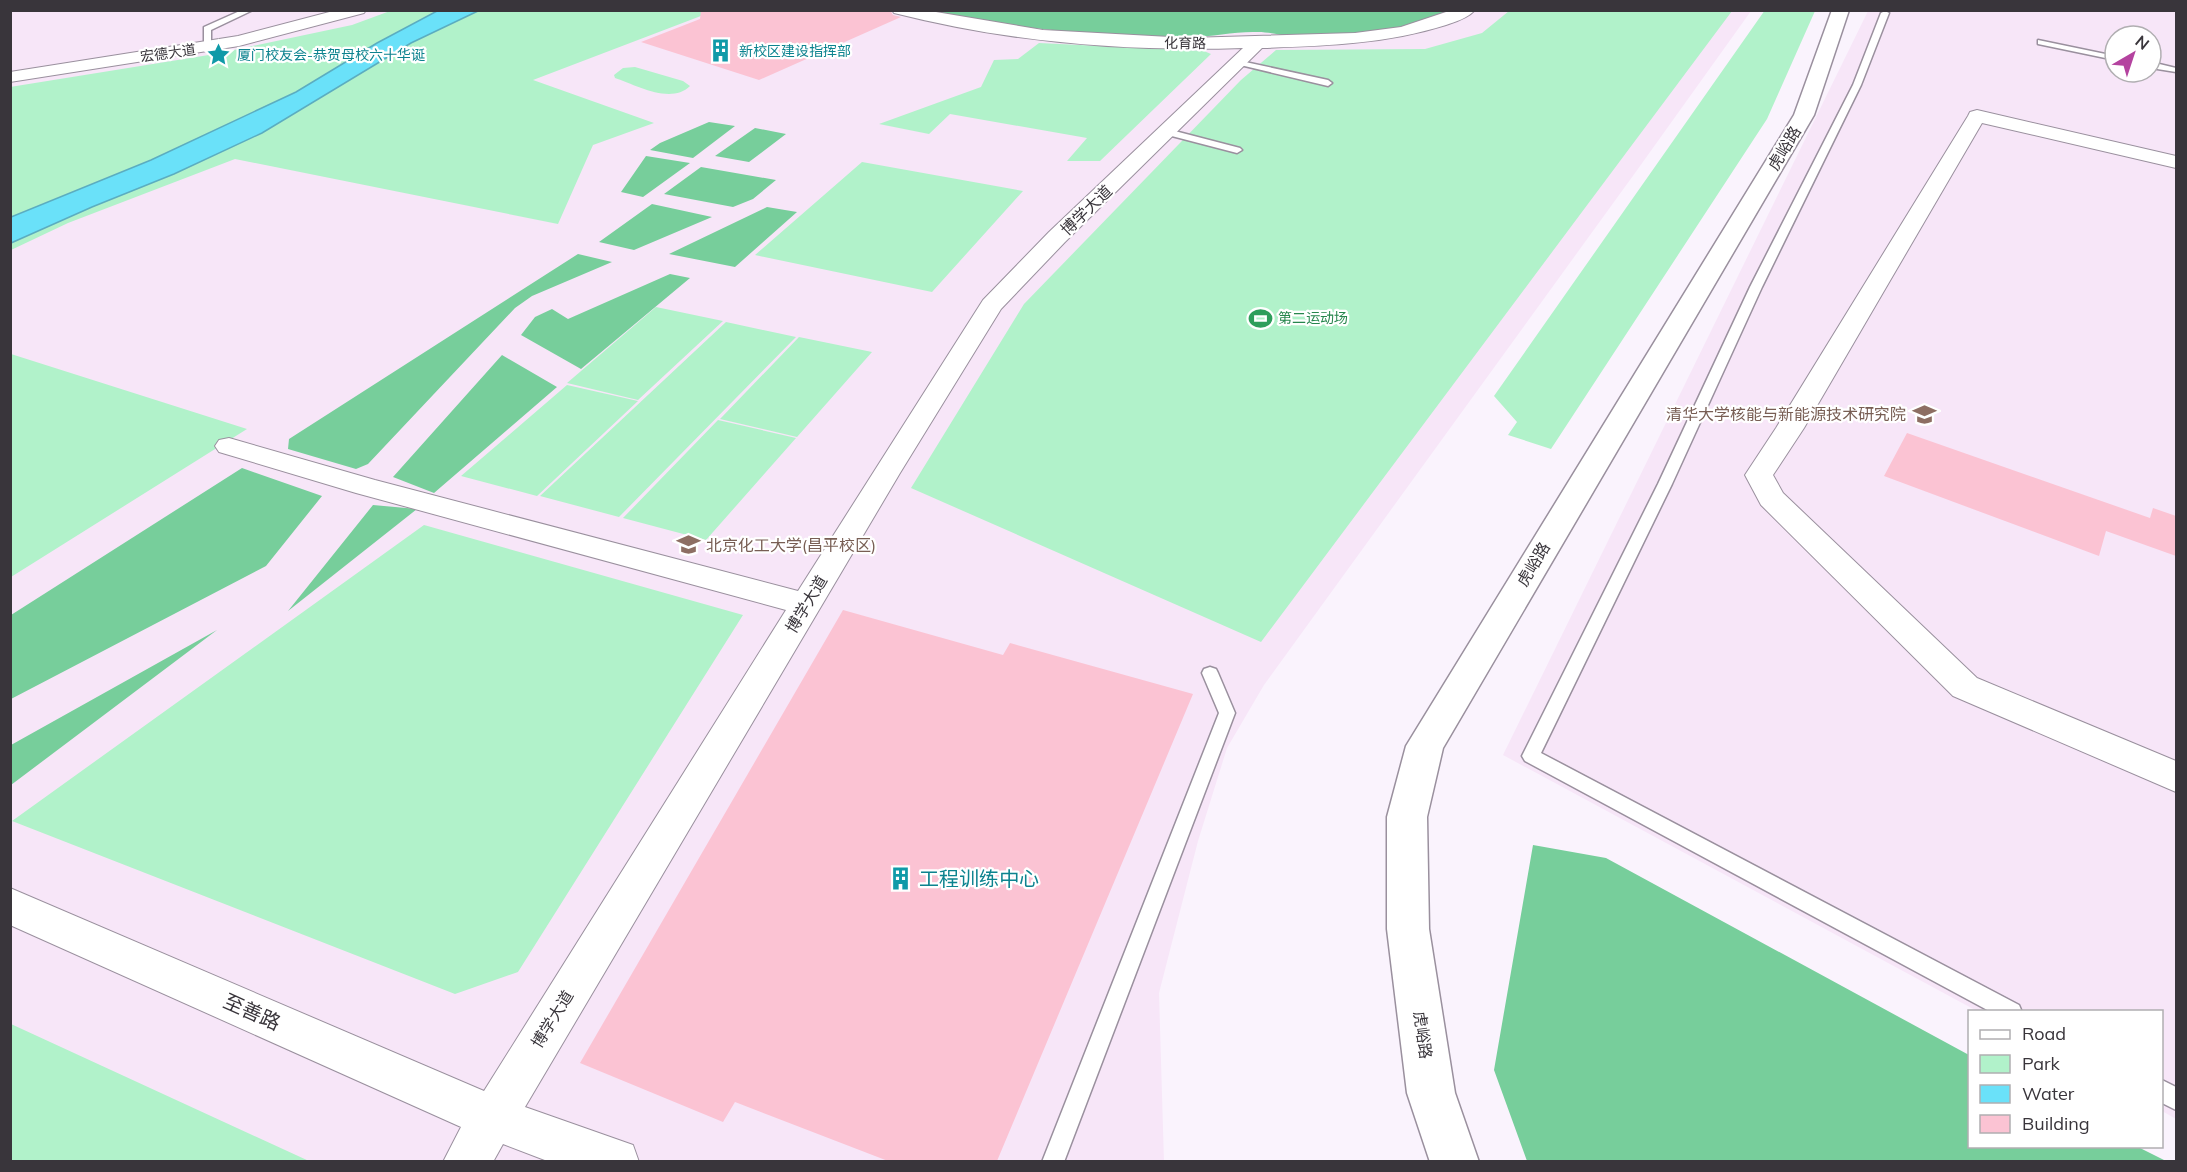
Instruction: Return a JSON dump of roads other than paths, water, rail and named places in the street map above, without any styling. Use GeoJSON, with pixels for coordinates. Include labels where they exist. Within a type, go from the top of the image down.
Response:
{"type":"FeatureCollection","features":[{"type":"Feature","properties":{"kind":"street","name":"宏德大道"},"geometry":{"type":"LineString","coordinates":[[10,77],[207,47],[280,32],[358,10]]}},
{"type":"Feature","properties":{"kind":"street","name":"化育路"},"geometry":{"type":"LineString","coordinates":[[900,10],[979,26],[1044,35],[1166,43],[1255,43],[1327,40],[1389,34],[1426,26],[1467,10]]}},
{"type":"Feature","properties":{"kind":"street","name":"虎峪路"},"geometry":{"type":"LineString","coordinates":[[1455,1161],[1431,1092],[1408,929],[1407,817],[1425,746],[1804,115],[1841,10]]}},
{"type":"Feature","properties":{"kind":"street","name":"博学大道"},"geometry":{"type":"LineString","coordinates":[[466,1161],[806,604],[992,305],[1057,237],[1239,62],[1254,47],[1255,43]]}},
{"type":"Feature","properties":{"kind":"street"},"geometry":{"type":"LineString","coordinates":[[2176,162],[1977,116],[1790,428],[1759,475],[1771,498],[1965,687],[2176,777]]}},
{"type":"Feature","properties":{"kind":"street"},"geometry":{"type":"LineString","coordinates":[[229,446],[366,487],[806,604]]}},
{"type":"Feature","properties":{"kind":"street","name":"至善路"},"geometry":{"type":"LineString","coordinates":[[10,906],[493,1118],[616,1161]]}},
{"type":"Feature","properties":{"kind":"lane"},"geometry":{"type":"LineString","coordinates":[[207,47],[207,30],[250,10]]}},
{"type":"Feature","properties":{"kind":"lane"},"geometry":{"type":"LineString","coordinates":[[1885,13],[1857,85],[1756,287],[1665,484],[1531,756],[2010,1010]]}},
{"type":"Feature","properties":{"kind":"lane"},"geometry":{"type":"LineString","coordinates":[[2041,42],[2103,55]]}},
{"type":"Feature","properties":{"kind":"lane"},"geometry":{"type":"LineString","coordinates":[[1239,62],[1328,83]]}},
{"type":"Feature","properties":{"kind":"lane"},"geometry":{"type":"LineString","coordinates":[[1167,132],[1237,150]]}},
{"type":"Feature","properties":{"kind":"lane"},"geometry":{"type":"LineString","coordinates":[[1053,1161],[1227,713],[1210,673]]}},
{"type":"Feature","properties":{"kind":"water"},"geometry":{"type":"Polygon","coordinates":[[[437,11],[478,11],[411,43],[262,133],[174,174],[11,243],[11,217],[151,160],[296,92],[377,43],[437,11]]]}},
{"type":"Feature","properties":{"kind":"place","name":"新校区建设指挥部"},"geometry":{"type":"Point","coordinates":[721,51]}},
{"type":"Feature","properties":{"kind":"place","name":"厦门校友会-恭贺母校六十华诞"},"geometry":{"type":"Point","coordinates":[219,55]}},
{"type":"Feature","properties":{"kind":"place","name":"第二运动场"},"geometry":{"type":"Point","coordinates":[1260,318]}},
{"type":"Feature","properties":{"kind":"place","name":"清华大学核能与新能源技术研究院"},"geometry":{"type":"Point","coordinates":[1924,414]}},
{"type":"Feature","properties":{"kind":"place","name":"北京化工大学(昌平校区)"},"geometry":{"type":"Point","coordinates":[688,545]}},
{"type":"Feature","properties":{"kind":"place","name":"工程训练中心"},"geometry":{"type":"Point","coordinates":[901,879]}}]}
